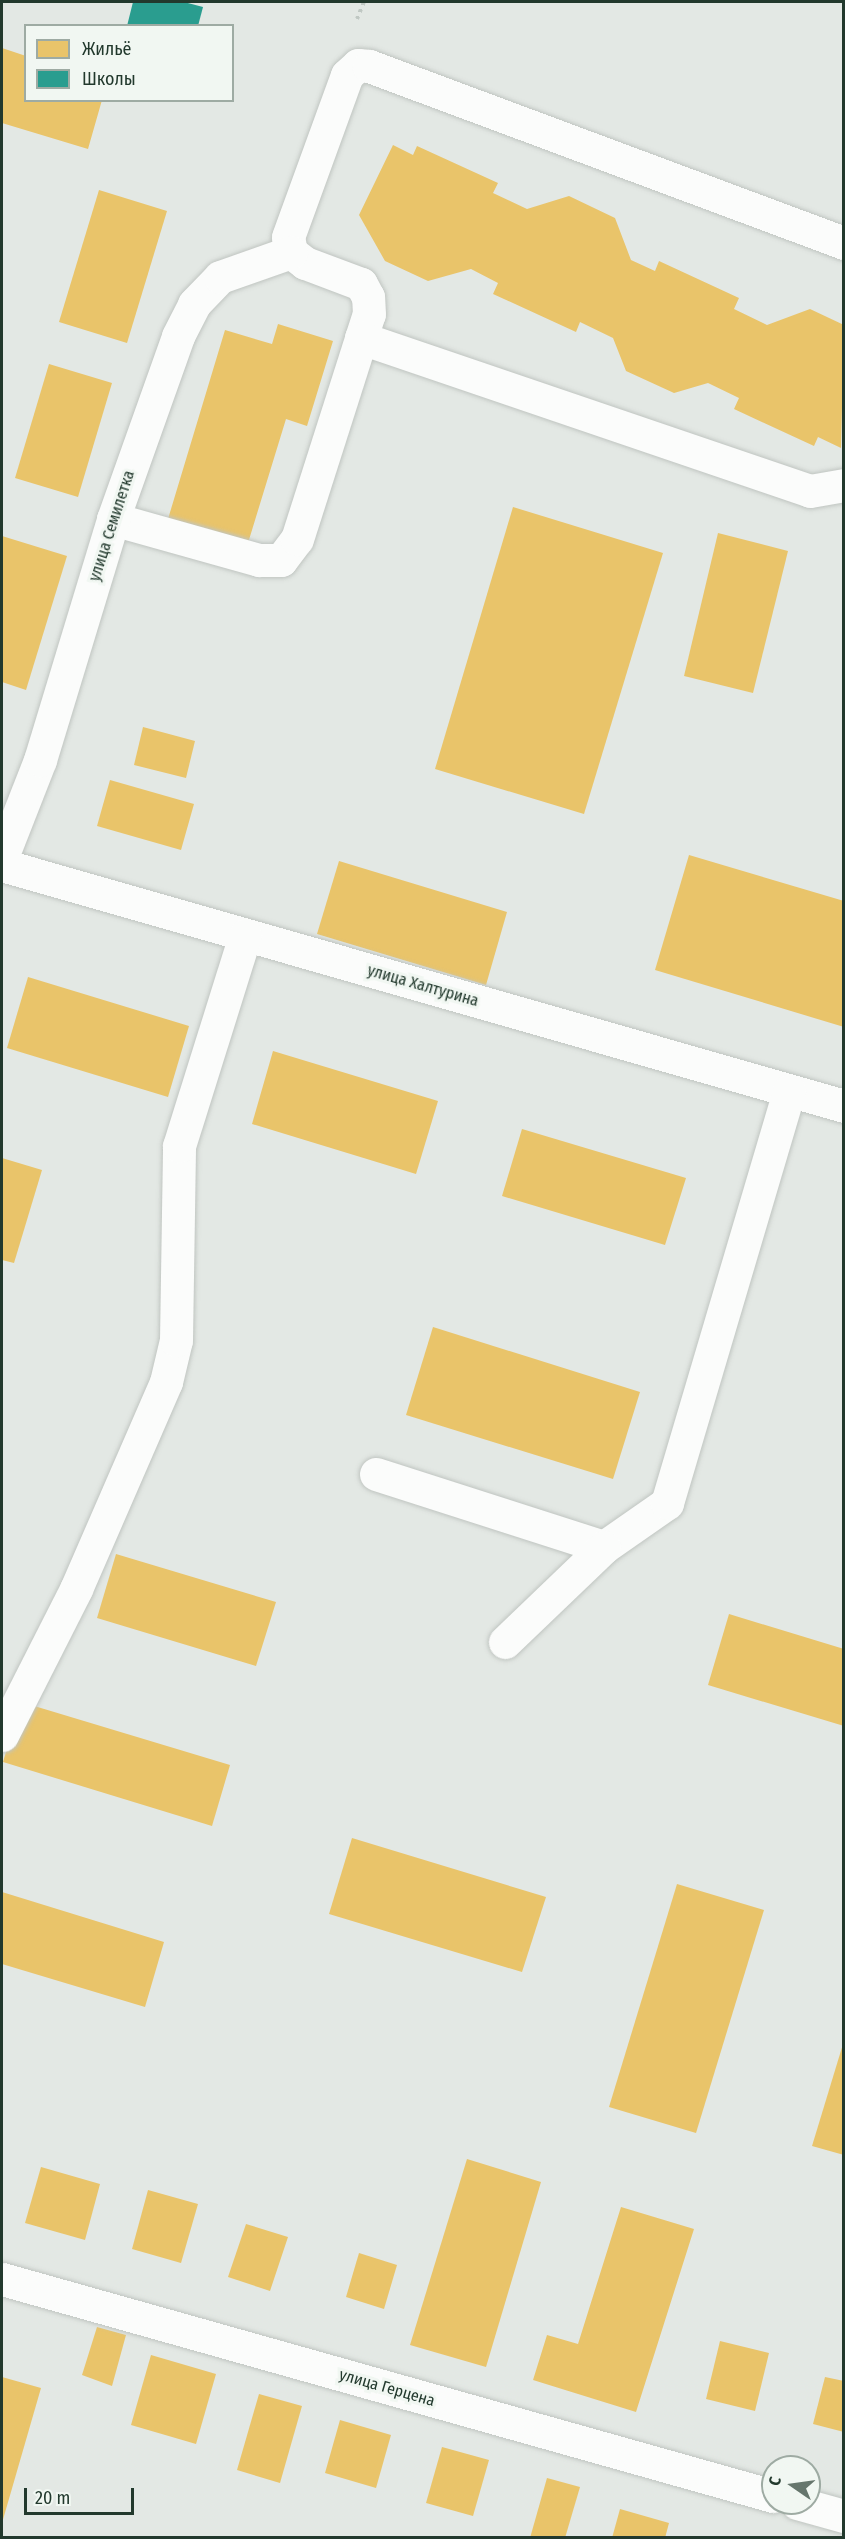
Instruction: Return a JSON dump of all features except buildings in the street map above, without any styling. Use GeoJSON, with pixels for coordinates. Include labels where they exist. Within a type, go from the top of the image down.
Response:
{"type":"FeatureCollection","features":[{"type":"Feature","properties":{"kind":"street"},"geometry":{"type":"LineString","coordinates":[[113,519],[259,561],[281,560],[297,539],[369,314],[368,297],[361,284],[305,263],[291,252],[288,237],[346,75],[358,65],[369,66],[843,243]]}},
{"type":"Feature","properties":{"kind":"street","name":"улица Семилетка"},"geometry":{"type":"LineString","coordinates":[[2,857],[10,804],[40,760],[113,519],[178,336],[194,304],[220,277],[291,252]]}},
{"type":"Feature","properties":{"kind":"street"},"geometry":{"type":"LineString","coordinates":[[361,338],[810,491],[843,485]]}},
{"type":"Feature","properties":{"kind":"street","name":"улица Халтурина"},"geometry":{"type":"LineString","coordinates":[[2,865],[843,1106]]}},
{"type":"Feature","properties":{"kind":"street"},"geometry":{"type":"LineString","coordinates":[[2,1735],[76,1588],[166,1382],[176,1340],[179,1146],[245,934]]}},
{"type":"Feature","properties":{"kind":"street"},"geometry":{"type":"LineString","coordinates":[[505,1642],[604,1548],[667,1503],[789,1091]]}},
{"type":"Feature","properties":{"kind":"street"},"geometry":{"type":"LineString","coordinates":[[376,1474],[604,1548]]}},
{"type":"Feature","properties":{"kind":"street","name":"улица Герцена"},"geometry":{"type":"LineString","coordinates":[[2,2279],[761,2493]]}},
{"type":"Feature","properties":{"kind":"street"},"geometry":{"type":"LineString","coordinates":[[821,2510],[843,2516]]}},
{"type":"Feature","properties":{"kind":"path"},"geometry":{"type":"LineString","coordinates":[[357,19],[364,2]]}}]}
